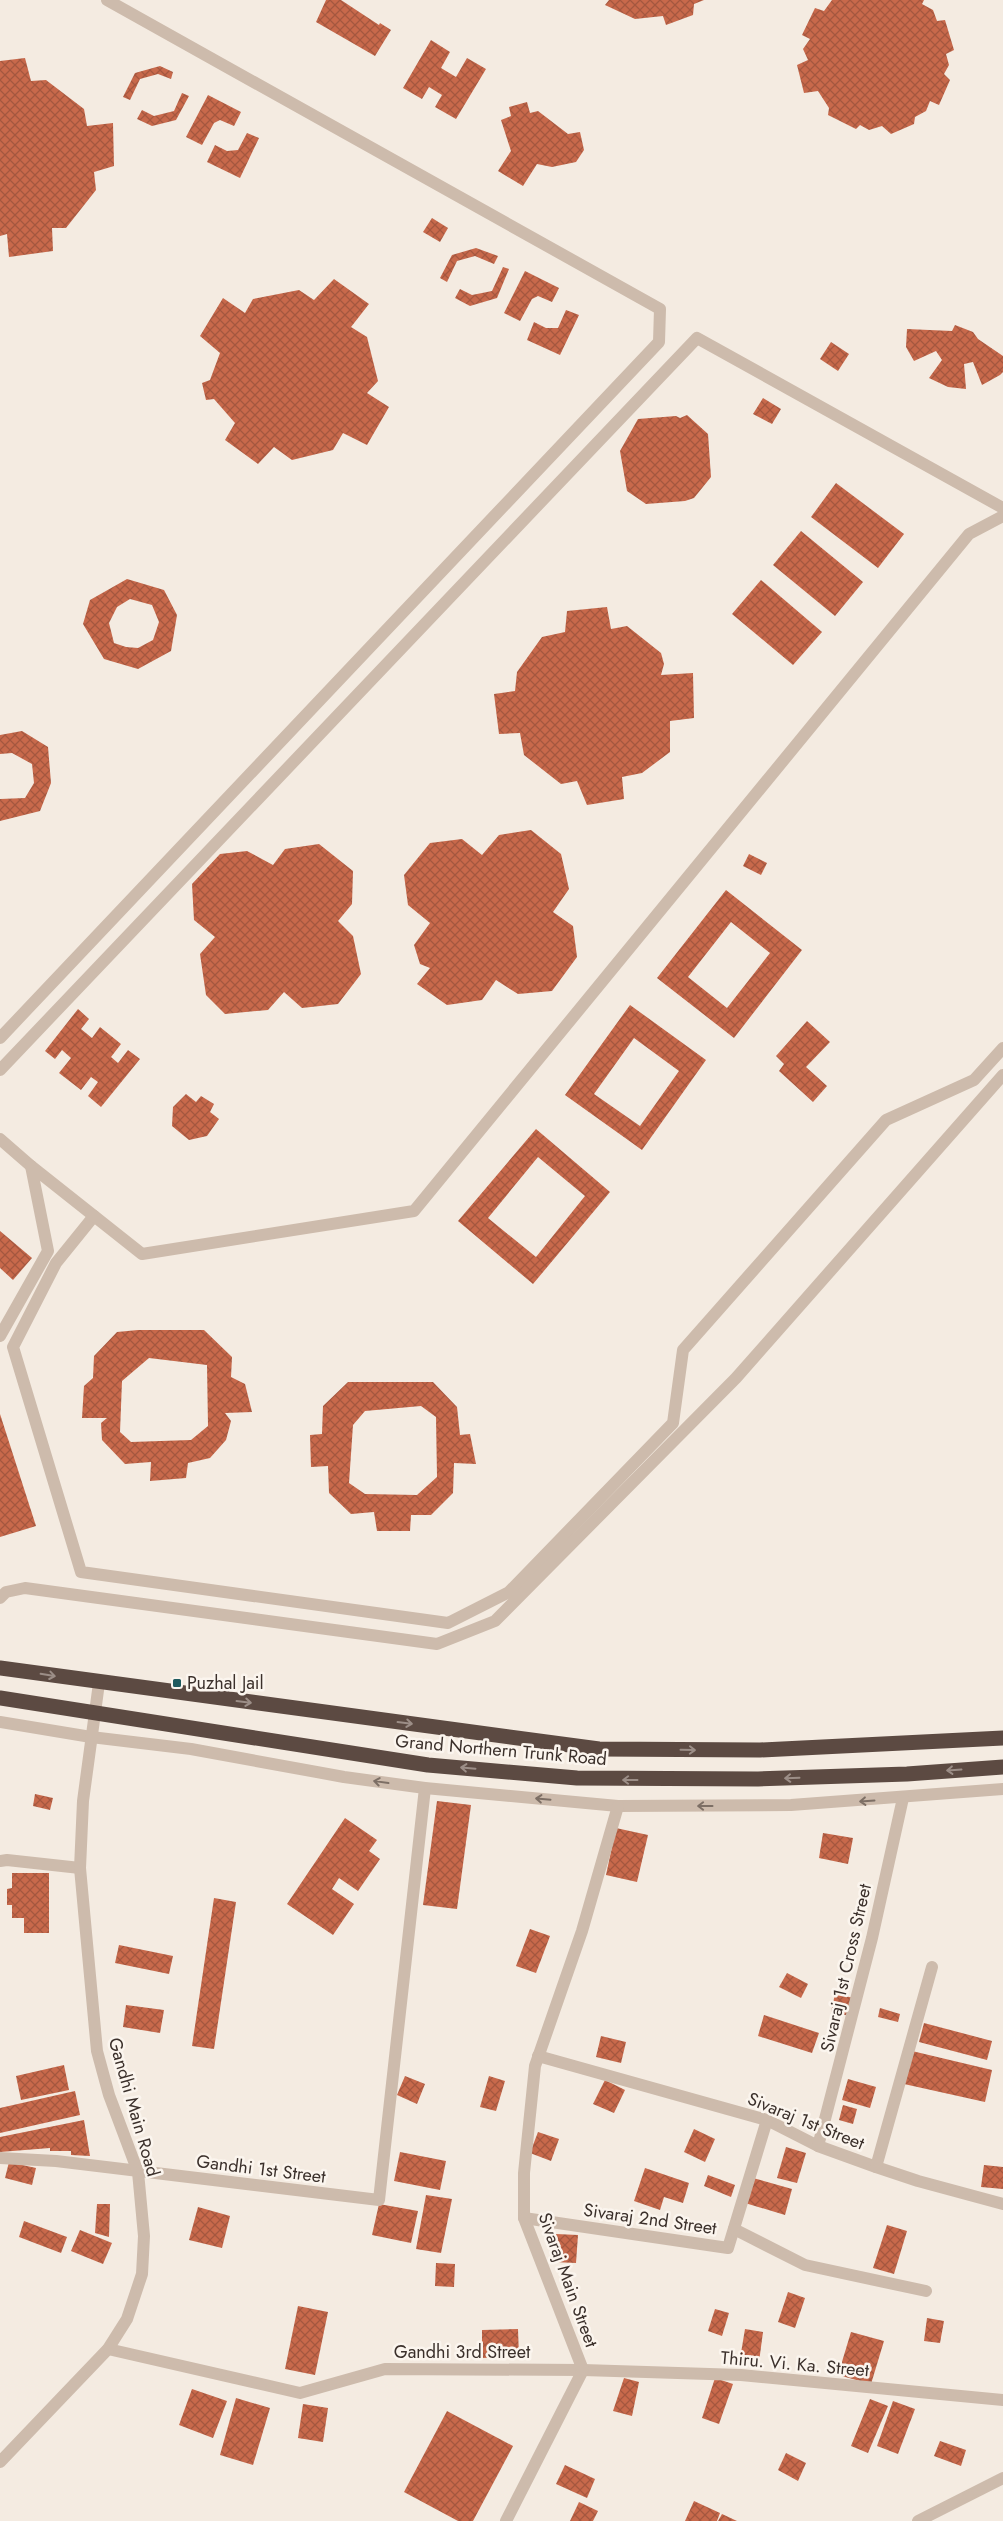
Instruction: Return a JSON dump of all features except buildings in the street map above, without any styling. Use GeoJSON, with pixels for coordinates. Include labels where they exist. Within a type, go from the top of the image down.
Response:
{"type":"FeatureCollection","features":[{"type":"Feature","properties":{"kind":"highway","name":"Grand Northern Trunk Road"},"geometry":{"type":"LineString","coordinates":[[0,1668],[99,1683],[599,1749],[760,1750],[1003,1738]]}},
{"type":"Feature","properties":{"kind":"highway","name":"Grand Northern Trunk Road"},"geometry":{"type":"LineString","coordinates":[[0,1698],[428,1765],[577,1778],[758,1779],[907,1774],[1003,1767]]}},
{"type":"Feature","properties":{"kind":"street"},"geometry":{"type":"LineString","coordinates":[[0,1038],[659,342],[660,309],[107,0]]}},
{"type":"Feature","properties":{"kind":"street"},"geometry":{"type":"LineString","coordinates":[[0,1070],[697,338],[1003,508]]}},
{"type":"Feature","properties":{"kind":"street"},"geometry":{"type":"LineString","coordinates":[[0,1139],[142,1254],[414,1211],[969,534],[1003,516]]}},
{"type":"Feature","properties":{"kind":"street"},"geometry":{"type":"LineString","coordinates":[[94,1216],[56,1264],[13,1347],[81,1572],[448,1623],[509,1592],[673,1423],[683,1350],[886,1120],[974,1080],[1003,1048]]}},
{"type":"Feature","properties":{"kind":"street"},"geometry":{"type":"LineString","coordinates":[[0,1598],[6,1592],[25,1588],[437,1644],[495,1621],[736,1378],[1003,1075]]}},
{"type":"Feature","properties":{"kind":"street"},"geometry":{"type":"LineString","coordinates":[[0,1336],[48,1251],[31,1166]]}},
{"type":"Feature","properties":{"kind":"street","name":"Gandhi Main Road"},"geometry":{"type":"LineString","coordinates":[[0,2462],[108,2349],[127,2319],[142,2274],[144,2236],[138,2172],[109,2095],[97,2052],[80,1868],[83,1801],[99,1683]]}},
{"type":"Feature","properties":{"kind":"street"},"geometry":{"type":"LineString","coordinates":[[0,1722],[91,1737],[191,1749],[344,1777],[425,1788],[618,1806],[791,1806],[1003,1789]]}},
{"type":"Feature","properties":{"kind":"street","name":"Gandhi 1st Street"},"geometry":{"type":"LineString","coordinates":[[0,2158],[56,2161],[379,2200],[425,1788]]}},
{"type":"Feature","properties":{"kind":"street","name":"Sivaraj 1st Cross Street"},"geometry":{"type":"LineString","coordinates":[[818,2146],[872,1938],[903,1798]]}},
{"type":"Feature","properties":{"kind":"street","name":"Sivaraj Main Street"},"geometry":{"type":"LineString","coordinates":[[506,2521],[583,2370],[524,2218],[524,2173],[535,2066],[582,1931],[618,1806]]}},
{"type":"Feature","properties":{"kind":"street"},"geometry":{"type":"LineString","coordinates":[[0,1861],[7,1860],[80,1868]]}},
{"type":"Feature","properties":{"kind":"street"},"geometry":{"type":"LineString","coordinates":[[876,2167],[932,1966]]}},
{"type":"Feature","properties":{"kind":"street","name":"Sivaraj 1st Street"},"geometry":{"type":"LineString","coordinates":[[538,2056],[767,2120],[818,2146],[876,2167],[918,2181],[1003,2204]]}},
{"type":"Feature","properties":{"kind":"street","name":"Sivaraj 2nd Street"},"geometry":{"type":"LineString","coordinates":[[524,2218],[728,2248],[767,2120]]}},
{"type":"Feature","properties":{"kind":"street"},"geometry":{"type":"LineString","coordinates":[[734,2229],[805,2265],[926,2291]]}},
{"type":"Feature","properties":{"kind":"street","name":"Gandhi 3rd Street"},"geometry":{"type":"LineString","coordinates":[[108,2349],[300,2393],[385,2369],[583,2370]]}},
{"type":"Feature","properties":{"kind":"street","name":"Thiru. Vi. Ka. Street"},"geometry":{"type":"LineString","coordinates":[[583,2370],[741,2375],[1003,2400]]}},
{"type":"Feature","properties":{"kind":"street"},"geometry":{"type":"LineString","coordinates":[[918,2521],[1003,2478]]}},
{"type":"Feature","properties":{"kind":"place","name":"Puzhal Jail"},"geometry":{"type":"Point","coordinates":[177,1683]}}]}
